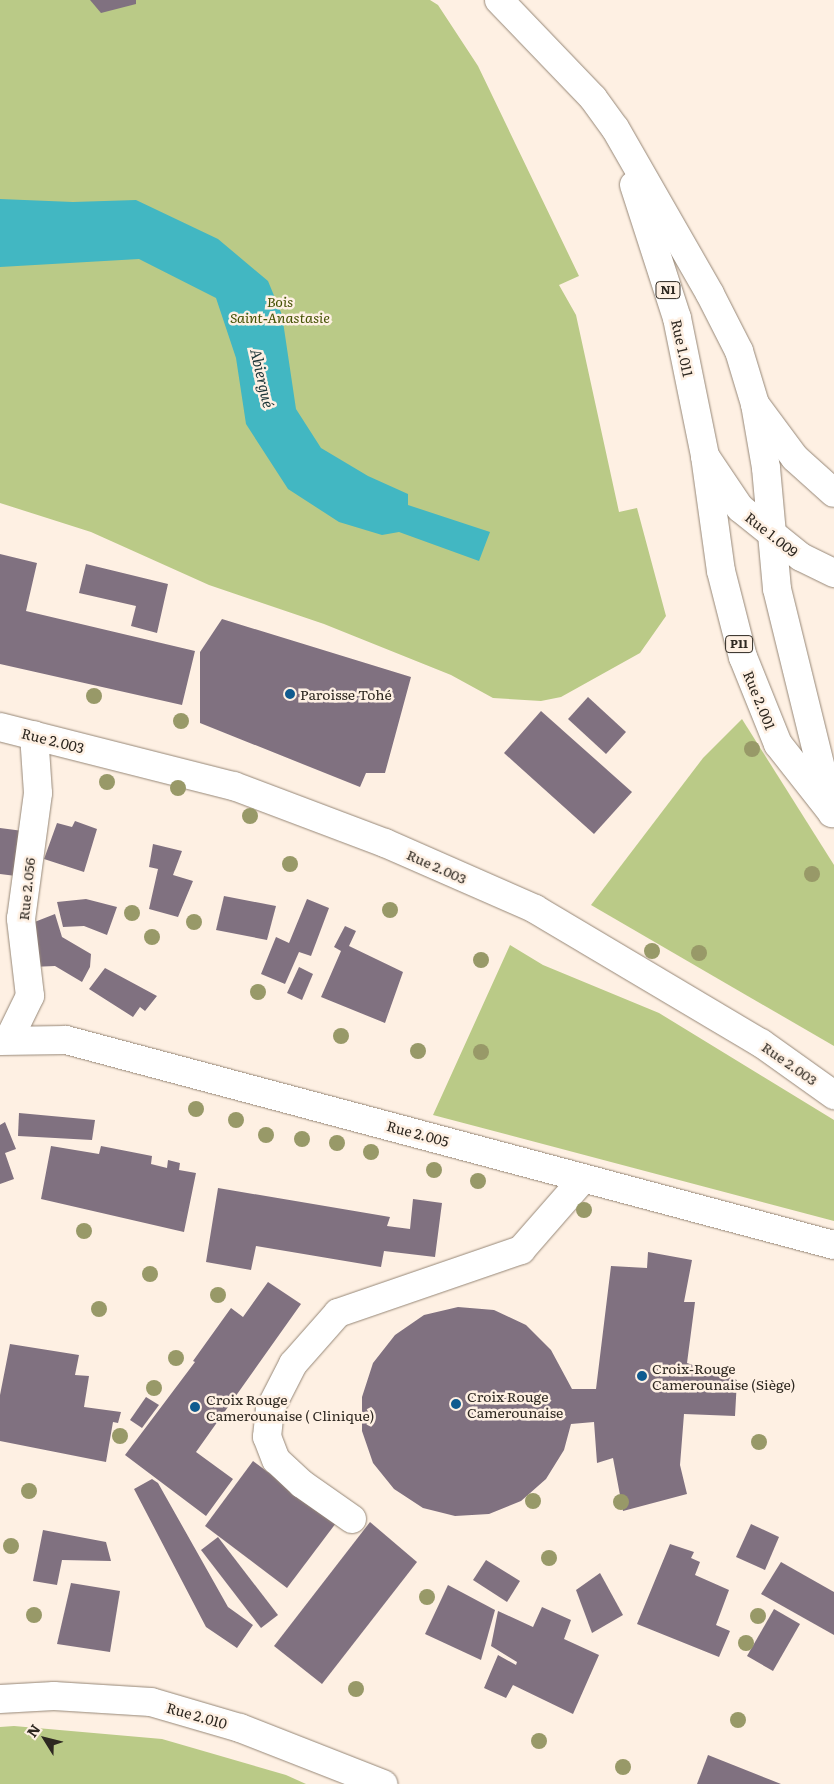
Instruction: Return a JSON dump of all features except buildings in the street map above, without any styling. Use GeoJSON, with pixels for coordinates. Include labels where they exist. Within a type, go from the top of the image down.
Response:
{"type":"FeatureCollection","features":[{"type":"Feature","properties":{"kind":"main road","name":"Rue 1.011"},"geometry":{"type":"LineString","coordinates":[[499,0],[593,98],[615,128],[710,294],[739,351],[755,404]]}},
{"type":"Feature","properties":{"kind":"main road","name":"Rue 1.011"},"geometry":{"type":"LineString","coordinates":[[615,128],[677,318],[705,456]]}},
{"type":"Feature","properties":{"kind":"main road","name":"N1"},"geometry":{"type":"LineString","coordinates":[[755,404],[795,458],[834,493]]}},
{"type":"Feature","properties":{"kind":"main road"},"geometry":{"type":"LineString","coordinates":[[755,404],[766,468],[777,589],[832,813]]}},
{"type":"Feature","properties":{"kind":"main road","name":"Rue 1.009"},"geometry":{"type":"LineString","coordinates":[[705,456],[740,508],[802,557],[834,573]]}},
{"type":"Feature","properties":{"kind":"main road","name":"Rue 2.001"},"geometry":{"type":"LineString","coordinates":[[705,456],[721,572],[742,658],[778,744],[832,813]]}},
{"type":"Feature","properties":{"kind":"main road","name":"Rue 2.003"},"geometry":{"type":"LineString","coordinates":[[0,727],[234,786],[385,844],[534,909],[761,1043],[834,1095]]}},
{"type":"Feature","properties":{"kind":"main road","name":"Rue 2.056"},"geometry":{"type":"LineString","coordinates":[[4,1040],[30,996],[21,919],[38,793],[34,735]]}},
{"type":"Feature","properties":{"kind":"main road","name":"Rue 2.005"},"geometry":{"type":"LineString","coordinates":[[4,1040],[66,1040],[834,1245]]}},
{"type":"Feature","properties":{"kind":"main road"},"geometry":{"type":"LineString","coordinates":[[352,1519],[302,1484],[276,1460],[267,1437],[270,1409],[293,1364],[338,1313],[520,1250],[583,1179]]}},
{"type":"Feature","properties":{"kind":"main road","name":"Rue 2.010"},"geometry":{"type":"LineString","coordinates":[[0,1699],[54,1696],[151,1702],[240,1728],[383,1784]]}},
{"type":"Feature","properties":{"kind":"green space","name":"Bois Saint-Anastasie"},"geometry":{"type":"Polygon","coordinates":[[[0,0],[430,0],[438,5],[478,66],[579,276],[559,285],[576,315],[619,512],[637,508],[666,616],[640,653],[561,697],[541,701],[493,698],[451,675],[324,624],[209,585],[91,532],[0,503],[0,0]]]}},
{"type":"Feature","properties":{"kind":"green space"},"geometry":{"type":"Polygon","coordinates":[[[742,719],[834,865],[834,1046],[591,905],[703,758],[742,719]]]}},
{"type":"Feature","properties":{"kind":"green space"},"geometry":{"type":"Polygon","coordinates":[[[510,945],[543,965],[659,1013],[834,1120],[834,1221],[433,1115],[510,945]]]}},
{"type":"Feature","properties":{"kind":"green space"},"geometry":{"type":"Polygon","coordinates":[[[14,1726],[162,1739],[286,1775],[306,1784],[0,1784],[0,1727],[14,1726]]]}},
{"type":"Feature","properties":{"kind":"water","name":"Abiergué"},"geometry":{"type":"Polygon","coordinates":[[[0,199],[73,202],[136,200],[218,239],[268,281],[282,315],[296,409],[321,448],[368,476],[408,494],[408,505],[490,532],[479,561],[399,532],[382,535],[339,522],[288,489],[246,424],[236,358],[216,298],[139,259],[0,267],[0,199]]]}},
{"type":"Feature","properties":{"kind":"place","name":"Paroisse Tohé"},"geometry":{"type":"Point","coordinates":[290,694]}},
{"type":"Feature","properties":{"kind":"place","name":"Croix-Rouge Camerounaise (Siège)"},"geometry":{"type":"Point","coordinates":[642,1376]}},
{"type":"Feature","properties":{"kind":"place","name":"Croix Rouge Camerounaise"},"geometry":{"type":"Point","coordinates":[456,1404]}},
{"type":"Feature","properties":{"kind":"place","name":"Croix Rouge Camerounaise ( Clinique)"},"geometry":{"type":"Point","coordinates":[195,1407]}}]}
